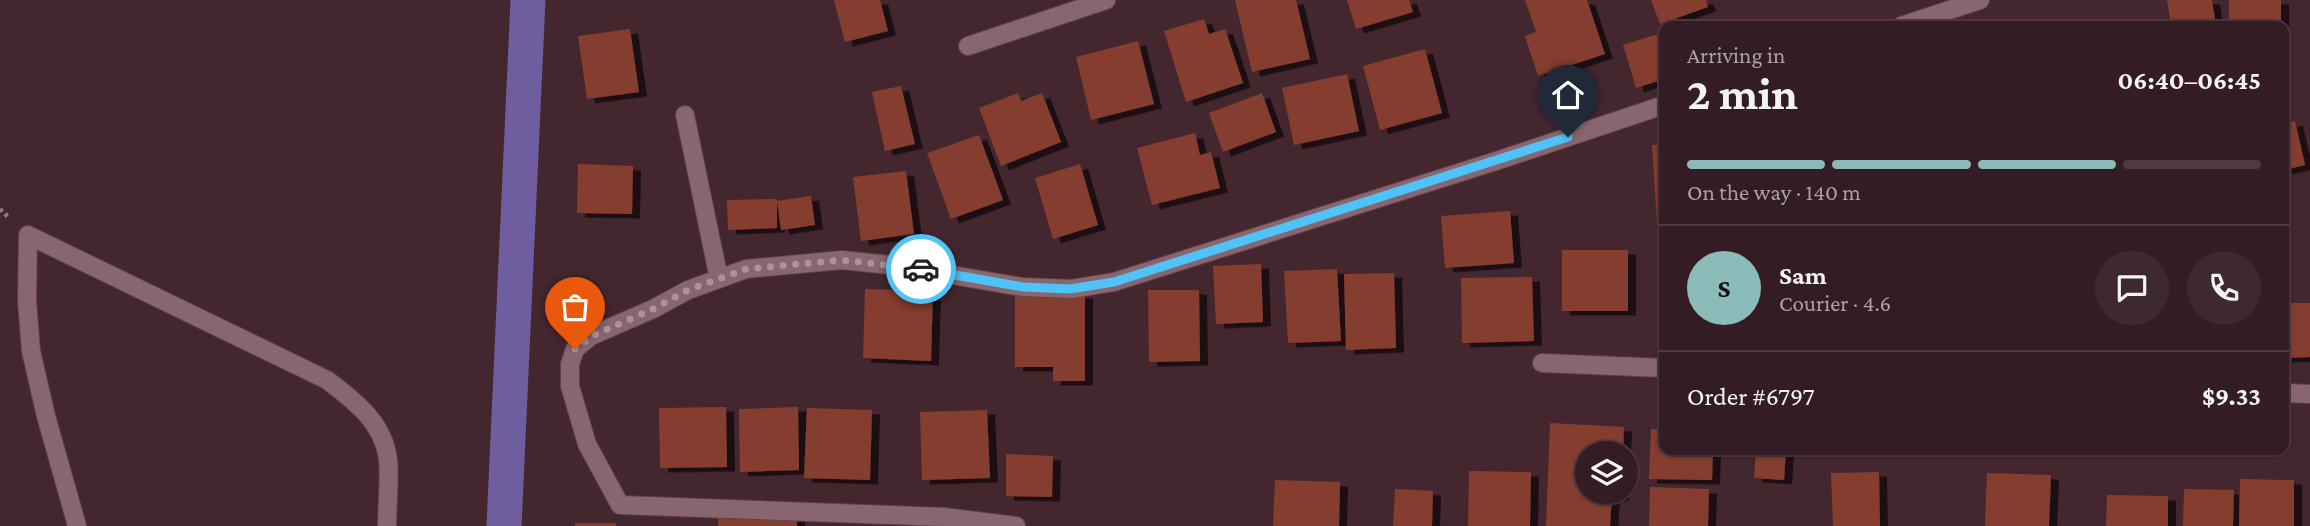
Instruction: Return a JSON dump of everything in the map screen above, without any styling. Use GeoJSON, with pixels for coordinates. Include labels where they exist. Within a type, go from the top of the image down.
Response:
{"type":"FeatureCollection","features":[{"type":"Feature","properties":{"kind":"street"},"geometry":{"type":"LineString","coordinates":[[968,46],[1106,0]]}},
{"type":"Feature","properties":{"kind":"street"},"geometry":{"type":"LineString","coordinates":[[1916,21],[1980,0]]}},
{"type":"Feature","properties":{"kind":"street"},"geometry":{"type":"LineString","coordinates":[[1016,526],[944,517],[620,505],[587,444],[578,417],[570,386],[570,364],[575,349],[592,336],[688,290],[746,269],[842,260],[900,265],[1023,287],[1070,289],[1114,282],[1659,107]]}},
{"type":"Feature","properties":{"kind":"street"},"geometry":{"type":"LineString","coordinates":[[685,115],[719,279]]}},
{"type":"Feature","properties":{"kind":"street"},"geometry":{"type":"LineString","coordinates":[[77,526],[31,351],[27,300],[28,235],[327,380],[358,402],[376,425],[388,459],[387,526]]}},
{"type":"Feature","properties":{"kind":"street"},"geometry":{"type":"LineString","coordinates":[[1542,363],[1659,368]]}},
{"type":"Feature","properties":{"kind":"street"},"geometry":{"type":"LineString","coordinates":[[2289,393],[2310,394]]}},
{"type":"Feature","properties":{"kind":"building"},"geometry":{"type":"Polygon","coordinates":[[[834,0],[880,0],[888,31],[845,42],[834,0]]]}},
{"type":"Feature","properties":{"kind":"building"},"geometry":{"type":"Polygon","coordinates":[[[1235,0],[1296,0],[1310,59],[1252,72],[1235,0]]]}},
{"type":"Feature","properties":{"kind":"building"},"geometry":{"type":"Polygon","coordinates":[[[1347,0],[1409,0],[1413,12],[1356,29],[1347,0]]]}},
{"type":"Feature","properties":{"kind":"building"},"geometry":{"type":"Polygon","coordinates":[[[1525,0],[1587,0],[1605,54],[1538,76],[1525,36],[1536,32],[1525,0]]]}},
{"type":"Feature","properties":{"kind":"building"},"geometry":{"type":"Polygon","coordinates":[[[1651,0],[1706,0],[1708,7],[1668,21],[1659,21],[1651,0]]]}},
{"type":"Feature","properties":{"kind":"building"},"geometry":{"type":"Polygon","coordinates":[[[2167,0],[2212,0],[2215,21],[2170,21],[2167,0]]]}},
{"type":"Feature","properties":{"kind":"building"},"geometry":{"type":"Polygon","coordinates":[[[2229,0],[2281,0],[2281,21],[2229,21],[2229,0]]]}},
{"type":"Feature","properties":{"kind":"building"},"geometry":{"type":"Polygon","coordinates":[[[1204,19],[1209,34],[1225,29],[1243,83],[1186,102],[1164,31],[1204,19]]]}},
{"type":"Feature","properties":{"kind":"building"},"geometry":{"type":"Polygon","coordinates":[[[630,29],[639,92],[587,99],[578,36],[630,29]]]}},
{"type":"Feature","properties":{"kind":"building"},"geometry":{"type":"Polygon","coordinates":[[[1659,34],[1659,81],[1636,88],[1623,45],[1659,34]]]}},
{"type":"Feature","properties":{"kind":"building"},"geometry":{"type":"Polygon","coordinates":[[[1138,41],[1154,104],[1091,120],[1076,57],[1138,41]]]}},
{"type":"Feature","properties":{"kind":"building"},"geometry":{"type":"Polygon","coordinates":[[[1425,49],[1442,113],[1380,130],[1363,66],[1425,49]]]}},
{"type":"Feature","properties":{"kind":"building"},"geometry":{"type":"Polygon","coordinates":[[[1347,74],[1359,131],[1294,145],[1282,88],[1347,74]]]}},
{"type":"Feature","properties":{"kind":"building"},"geometry":{"type":"Polygon","coordinates":[[[901,86],[915,144],[885,151],[872,92],[901,86]]]}},
{"type":"Feature","properties":{"kind":"building"},"geometry":{"type":"Polygon","coordinates":[[[1018,93],[1021,101],[1042,93],[1061,142],[1001,166],[979,108],[1018,93]]]}},
{"type":"Feature","properties":{"kind":"building"},"geometry":{"type":"Polygon","coordinates":[[[1262,93],[1276,132],[1223,152],[1209,113],[1262,93]]]}},
{"type":"Feature","properties":{"kind":"building"},"geometry":{"type":"Polygon","coordinates":[[[2295,121],[2305,165],[2289,169],[2289,123],[2295,121]]]}},
{"type":"Feature","properties":{"kind":"building"},"geometry":{"type":"Polygon","coordinates":[[[1195,133],[1200,155],[1211,152],[1220,188],[1152,205],[1137,148],[1195,133]]]}},
{"type":"Feature","properties":{"kind":"building"},"geometry":{"type":"Polygon","coordinates":[[[979,135],[1003,200],[951,219],[927,153],[979,135]]]}},
{"type":"Feature","properties":{"kind":"building"},"geometry":{"type":"Polygon","coordinates":[[[1659,144],[1657,224],[1652,145],[1659,144]]]}},
{"type":"Feature","properties":{"kind":"building"},"geometry":{"type":"Polygon","coordinates":[[[578,164],[633,166],[632,214],[577,213],[578,164]]]}},
{"type":"Feature","properties":{"kind":"building"},"geometry":{"type":"Polygon","coordinates":[[[1080,164],[1098,225],[1053,239],[1035,178],[1080,164]]]}},
{"type":"Feature","properties":{"kind":"building"},"geometry":{"type":"Polygon","coordinates":[[[906,171],[914,234],[861,241],[853,177],[906,171]]]}},
{"type":"Feature","properties":{"kind":"building"},"geometry":{"type":"Polygon","coordinates":[[[811,196],[815,225],[781,230],[777,201],[811,196]]]}},
{"type":"Feature","properties":{"kind":"building"},"geometry":{"type":"Polygon","coordinates":[[[777,199],[777,228],[728,230],[727,200],[777,199]]]}},
{"type":"Feature","properties":{"kind":"building"},"geometry":{"type":"Polygon","coordinates":[[[1510,211],[1514,263],[1445,268],[1441,216],[1510,211]]]}},
{"type":"Feature","properties":{"kind":"building"},"geometry":{"type":"Polygon","coordinates":[[[1562,250],[1628,250],[1628,311],[1562,311],[1562,250]]]}},
{"type":"Feature","properties":{"kind":"building"},"geometry":{"type":"Polygon","coordinates":[[[1261,264],[1263,322],[1216,324],[1213,266],[1261,264]]]}},
{"type":"Feature","properties":{"kind":"building"},"geometry":{"type":"Polygon","coordinates":[[[1337,269],[1341,341],[1288,343],[1284,271],[1337,269]]]}},
{"type":"Feature","properties":{"kind":"building"},"geometry":{"type":"Polygon","coordinates":[[[1394,273],[1396,348],[1346,350],[1344,274],[1394,273]]]}},
{"type":"Feature","properties":{"kind":"building"},"geometry":{"type":"Polygon","coordinates":[[[1532,277],[1534,341],[1462,343],[1461,278],[1532,277]]]}},
{"type":"Feature","properties":{"kind":"building"},"geometry":{"type":"Polygon","coordinates":[[[865,289],[933,291],[931,361],[863,358],[865,289]]]}},
{"type":"Feature","properties":{"kind":"building"},"geometry":{"type":"Polygon","coordinates":[[[1148,290],[1199,290],[1200,361],[1149,362],[1148,290]]]}},
{"type":"Feature","properties":{"kind":"building"},"geometry":{"type":"Polygon","coordinates":[[[1015,294],[1085,294],[1085,381],[1053,381],[1053,367],[1015,367],[1015,294]]]}},
{"type":"Feature","properties":{"kind":"building"},"geometry":{"type":"Polygon","coordinates":[[[2289,303],[2310,303],[2310,357],[2289,358],[2289,303]]]}},
{"type":"Feature","properties":{"kind":"building"},"geometry":{"type":"Polygon","coordinates":[[[726,407],[727,467],[660,468],[659,408],[726,407]]]}},
{"type":"Feature","properties":{"kind":"building"},"geometry":{"type":"Polygon","coordinates":[[[798,407],[799,470],[740,472],[739,409],[798,407]]]}},
{"type":"Feature","properties":{"kind":"building"},"geometry":{"type":"Polygon","coordinates":[[[807,408],[872,410],[870,480],[804,478],[807,408]]]}},
{"type":"Feature","properties":{"kind":"building"},"geometry":{"type":"Polygon","coordinates":[[[987,410],[990,478],[922,480],[920,412],[987,410]]]}},
{"type":"Feature","properties":{"kind":"building"},"geometry":{"type":"Polygon","coordinates":[[[1550,423],[1624,427],[1623,441],[1575,441],[1575,504],[1611,504],[1610,526],[1546,526],[1550,423]]]}},
{"type":"Feature","properties":{"kind":"building"},"geometry":{"type":"Polygon","coordinates":[[[1651,429],[1659,429],[1659,455],[1713,455],[1712,480],[1649,479],[1651,429]]]}},
{"type":"Feature","properties":{"kind":"building"},"geometry":{"type":"Polygon","coordinates":[[[1006,454],[1053,456],[1052,497],[1006,496],[1006,454]]]}},
{"type":"Feature","properties":{"kind":"building"},"geometry":{"type":"Polygon","coordinates":[[[1756,455],[1786,455],[1784,480],[1754,478],[1756,455]]]}},
{"type":"Feature","properties":{"kind":"building"},"geometry":{"type":"Polygon","coordinates":[[[1469,471],[1531,472],[1530,526],[1468,526],[1469,471]]]}},
{"type":"Feature","properties":{"kind":"building"},"geometry":{"type":"Polygon","coordinates":[[[1879,472],[1880,526],[1833,526],[1831,473],[1879,472]]]}},
{"type":"Feature","properties":{"kind":"building"},"geometry":{"type":"Polygon","coordinates":[[[1987,473],[2051,475],[2049,526],[1985,526],[1987,473]]]}},
{"type":"Feature","properties":{"kind":"building"},"geometry":{"type":"Polygon","coordinates":[[[2240,479],[2294,480],[2294,526],[2239,526],[2240,479]]]}},
{"type":"Feature","properties":{"kind":"building"},"geometry":{"type":"Polygon","coordinates":[[[1275,480],[1340,482],[1339,526],[1273,526],[1275,480]]]}},
{"type":"Feature","properties":{"kind":"building"},"geometry":{"type":"Polygon","coordinates":[[[1650,487],[1709,489],[1708,526],[1649,526],[1650,487]]]}},
{"type":"Feature","properties":{"kind":"building"},"geometry":{"type":"Polygon","coordinates":[[[1395,489],[1433,491],[1432,526],[1393,526],[1395,489]]]}},
{"type":"Feature","properties":{"kind":"building"},"geometry":{"type":"Polygon","coordinates":[[[2184,489],[2234,490],[2233,526],[2183,526],[2184,489]]]}},
{"type":"Feature","properties":{"kind":"building"},"geometry":{"type":"Polygon","coordinates":[[[2107,495],[2168,496],[2168,526],[2106,526],[2107,495]]]}},
{"type":"Feature","properties":{"kind":"building"},"geometry":{"type":"Polygon","coordinates":[[[797,516],[797,526],[718,526],[718,518],[797,516]]]}},
{"type":"Feature","properties":{"kind":"building"},"geometry":{"type":"Polygon","coordinates":[[[575,523],[616,523],[616,526],[575,526],[575,523]]]}},
{"type":"Feature","properties":{"kind":"waterway"},"geometry":{"type":"LineString","coordinates":[[504,526],[528,0]]}},
{"type":"Feature","properties":{"kind":"way so far"},"geometry":{"type":"LineString","coordinates":[[575,349],[592,336],[688,290],[746,269],[842,260],[921,269]]}},
{"type":"Feature","properties":{"kind":"route"},"geometry":{"type":"LineString","coordinates":[[921,269],[1023,287],[1070,289],[1114,282],[1568,137]]}}]}
